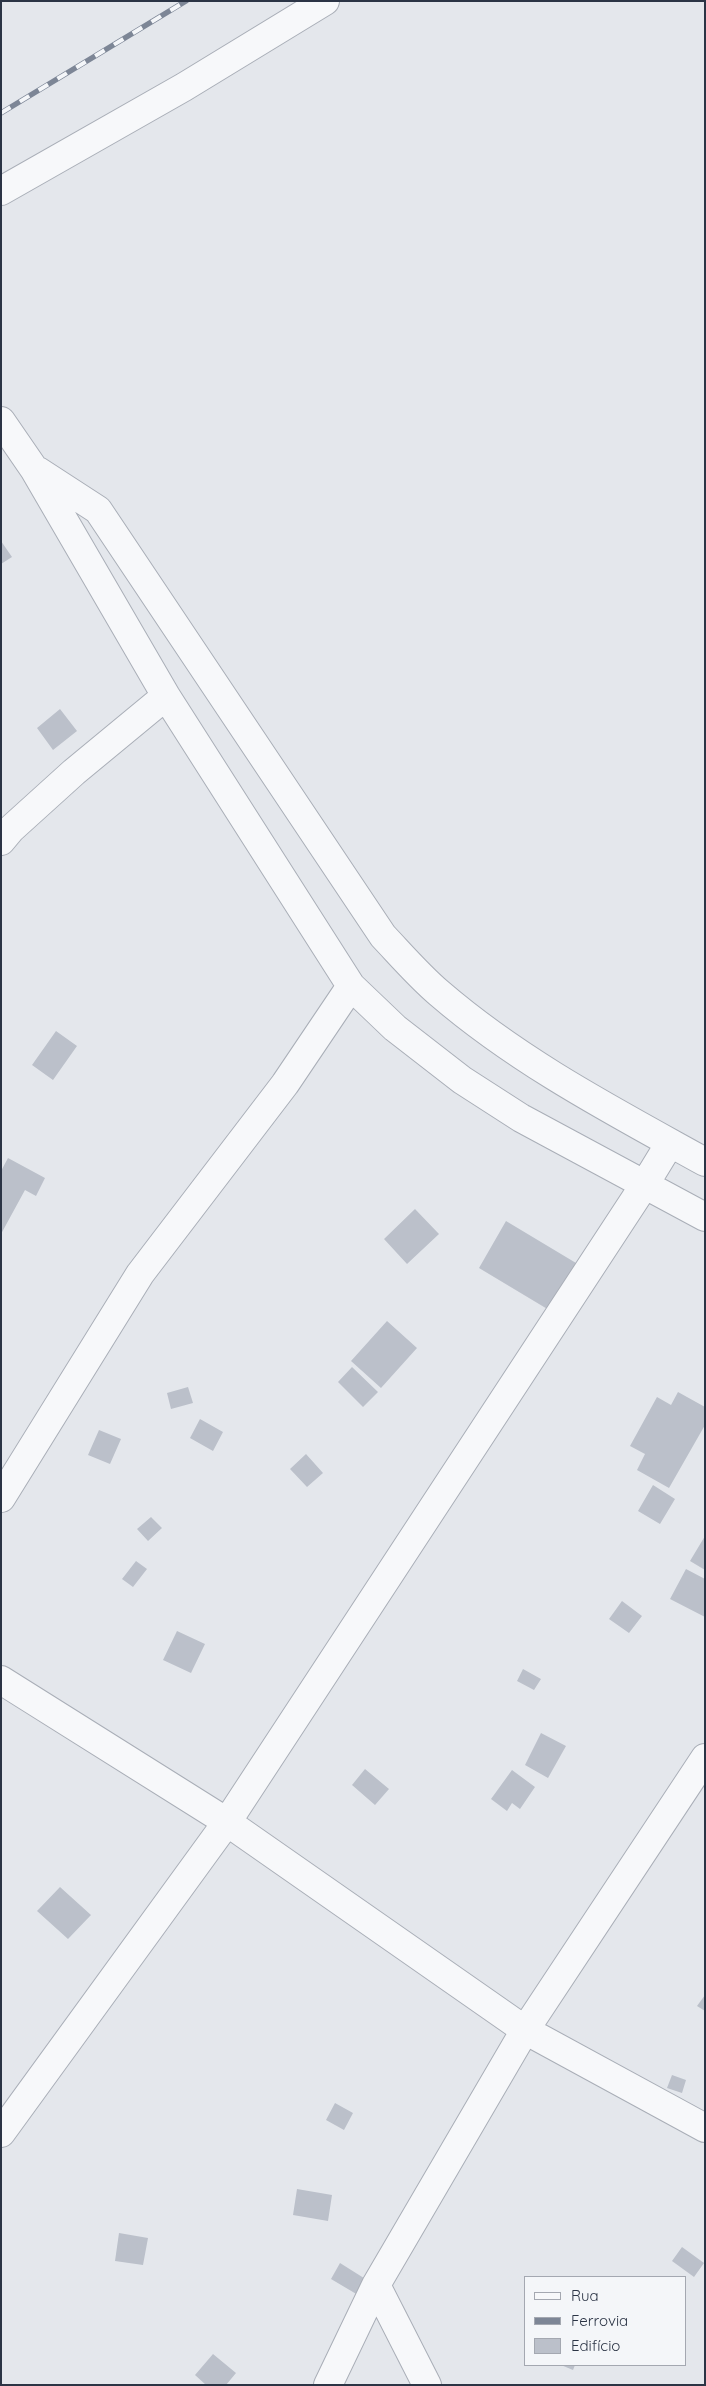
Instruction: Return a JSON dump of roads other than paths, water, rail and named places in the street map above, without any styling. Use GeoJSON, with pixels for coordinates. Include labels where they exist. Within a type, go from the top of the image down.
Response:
{"type":"FeatureCollection","features":[{"type":"Feature","properties":{"kind":"street"},"geometry":{"type":"LineString","coordinates":[[1,191],[184,87],[325,1]]}},
{"type":"Feature","properties":{"kind":"street"},"geometry":{"type":"LineString","coordinates":[[1,421],[34,469],[166,696],[351,986],[395,1028],[462,1080],[521,1118],[705,1217]]}},
{"type":"Feature","properties":{"kind":"street"},"geometry":{"type":"LineString","coordinates":[[34,469],[98,510],[383,936],[437,992],[488,1034],[544,1071],[705,1162]]}},
{"type":"Feature","properties":{"kind":"street"},"geometry":{"type":"LineString","coordinates":[[1,841],[11,829],[74,772],[166,696]]}},
{"type":"Feature","properties":{"kind":"street"},"geometry":{"type":"LineString","coordinates":[[1,1498],[140,1274],[285,1084],[351,986]]}},
{"type":"Feature","properties":{"kind":"street"},"geometry":{"type":"LineString","coordinates":[[1,2133],[227,1822],[670,1143]]}},
{"type":"Feature","properties":{"kind":"street"},"geometry":{"type":"LineString","coordinates":[[1,1680],[227,1822],[525,2030],[705,2128]]}},
{"type":"Feature","properties":{"kind":"street"},"geometry":{"type":"LineString","coordinates":[[328,2385],[376,2285],[525,2030],[705,1758]]}},
{"type":"Feature","properties":{"kind":"street"},"geometry":{"type":"LineString","coordinates":[[376,2285],[427,2385]]}},
{"type":"Feature","properties":{"kind":"railway"},"geometry":{"type":"LineString","coordinates":[[1,113],[186,1]]}}]}
